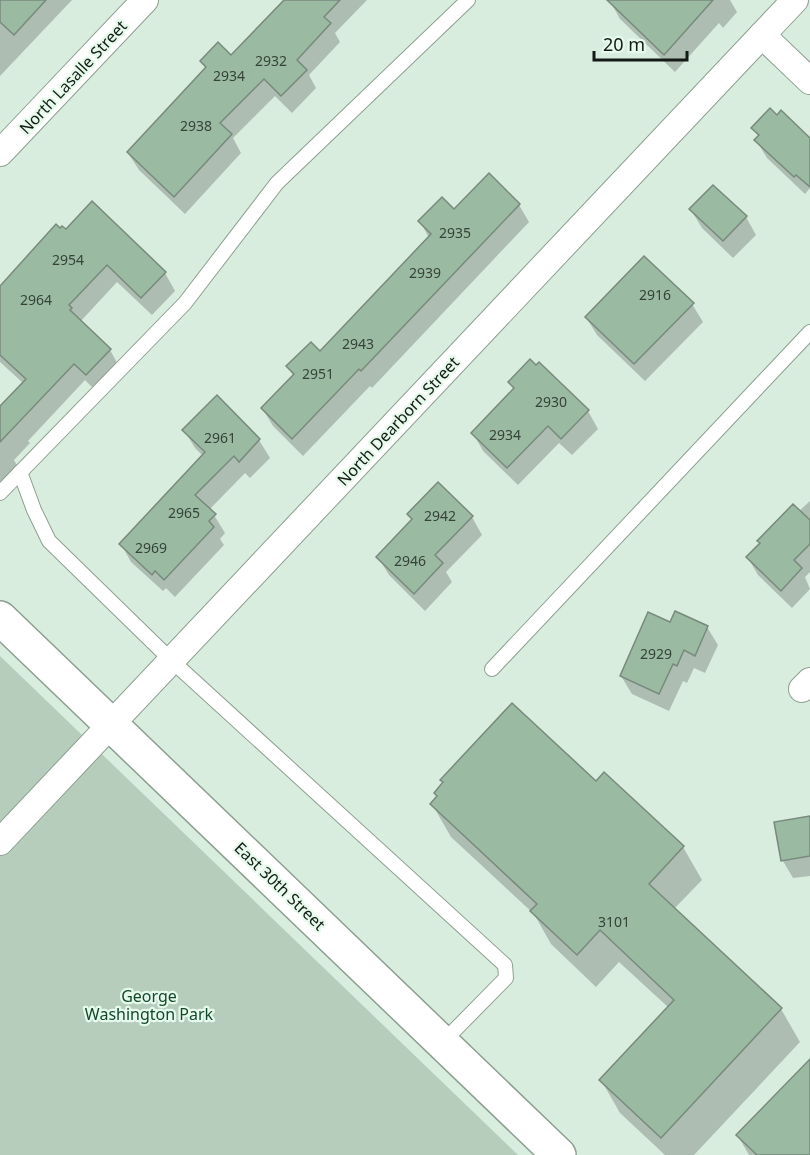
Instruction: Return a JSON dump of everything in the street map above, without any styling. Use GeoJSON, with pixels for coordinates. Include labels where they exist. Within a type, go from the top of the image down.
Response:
{"type":"FeatureCollection","features":[{"type":"Feature","properties":{"kind":"main road","name":"East 30th Street"},"geometry":{"type":"LineString","coordinates":[[0,618],[559,1155]]}},
{"type":"Feature","properties":{"kind":"street","name":"North Lasalle Street"},"geometry":{"type":"LineString","coordinates":[[0,153],[145,0]]}},
{"type":"Feature","properties":{"kind":"street","name":"North Dearborn Street"},"geometry":{"type":"LineString","coordinates":[[0,842],[795,0]]}},
{"type":"Feature","properties":{"kind":"street"},"geometry":{"type":"LineString","coordinates":[[762,35],[810,81]]}},
{"type":"Feature","properties":{"kind":"lane"},"geometry":{"type":"LineString","coordinates":[[0,493],[185,303],[278,183],[468,0]]}},
{"type":"Feature","properties":{"kind":"lane"},"geometry":{"type":"LineString","coordinates":[[492,669],[810,332]]}},
{"type":"Feature","properties":{"kind":"lane"},"geometry":{"type":"LineString","coordinates":[[20,472],[34,510],[49,541],[172,661],[505,965],[506,978],[441,1043]]}},
{"type":"Feature","properties":{"kind":"green space","name":"George Washington Park"},"geometry":{"type":"Polygon","coordinates":[[[0,656],[518,1155],[0,1155],[0,656]]]}},
{"type":"Feature","properties":{"kind":"building"},"geometry":{"type":"Polygon","coordinates":[[[0,0],[46,0],[14,35],[0,22],[0,0]]]}},
{"type":"Feature","properties":{"kind":"building"},"geometry":{"type":"Polygon","coordinates":[[[284,0],[340,0],[324,17],[331,23],[297,60],[307,70],[281,96],[264,79],[220,123],[232,134],[174,197],[127,152],[206,67],[200,61],[218,42],[231,55],[284,0]]]}},
{"type":"Feature","properties":{"kind":"building"},"geometry":{"type":"Polygon","coordinates":[[[607,0],[713,0],[664,55],[607,0]]]}},
{"type":"Feature","properties":{"kind":"building"},"geometry":{"type":"Polygon","coordinates":[[[770,108],[777,115],[781,110],[810,138],[810,187],[796,175],[794,177],[754,140],[759,135],[751,128],[770,108]]]}},
{"type":"Feature","properties":{"kind":"building"},"geometry":{"type":"Polygon","coordinates":[[[489,173],[520,204],[361,371],[359,369],[292,439],[261,408],[294,374],[286,366],[311,342],[320,351],[431,234],[418,221],[442,197],[454,209],[489,173]]]}},
{"type":"Feature","properties":{"kind":"building"},"geometry":{"type":"Polygon","coordinates":[[[713,185],[747,216],[723,241],[689,209],[713,185]]]}},
{"type":"Feature","properties":{"kind":"building"},"geometry":{"type":"Polygon","coordinates":[[[92,201],[166,272],[141,298],[107,265],[69,305],[72,308],[70,310],[111,349],[86,375],[74,364],[0,442],[0,406],[26,379],[0,355],[0,286],[56,224],[66,229],[92,201]]]}},
{"type":"Feature","properties":{"kind":"building"},"geometry":{"type":"Polygon","coordinates":[[[644,256],[694,303],[634,364],[585,317],[644,256]]]}},
{"type":"Feature","properties":{"kind":"building"},"geometry":{"type":"Polygon","coordinates":[[[530,359],[536,365],[539,362],[589,410],[561,439],[548,426],[507,468],[471,433],[514,388],[508,382],[530,359]]]}},
{"type":"Feature","properties":{"kind":"building"},"geometry":{"type":"Polygon","coordinates":[[[217,395],[260,439],[239,462],[234,456],[195,495],[216,514],[209,521],[214,527],[164,580],[155,571],[152,575],[119,544],[205,452],[182,430],[217,395]]]}},
{"type":"Feature","properties":{"kind":"building"},"geometry":{"type":"Polygon","coordinates":[[[438,482],[473,516],[435,555],[443,563],[414,594],[376,557],[412,519],[407,514],[438,482]]]}},
{"type":"Feature","properties":{"kind":"building"},"geometry":{"type":"Polygon","coordinates":[[[793,504],[810,520],[810,544],[794,560],[802,568],[781,591],[746,557],[760,543],[757,541],[793,504]]]}},
{"type":"Feature","properties":{"kind":"building"},"geometry":{"type":"Polygon","coordinates":[[[675,611],[708,626],[695,656],[684,650],[677,666],[673,664],[659,694],[620,676],[648,612],[670,622],[675,611]]]}},
{"type":"Feature","properties":{"kind":"building"},"geometry":{"type":"Polygon","coordinates":[[[512,703],[596,781],[604,772],[684,846],[649,884],[782,1008],[661,1138],[599,1080],[674,1000],[600,930],[577,955],[530,911],[537,904],[430,804],[437,796],[434,793],[443,782],[440,780],[512,703]]]}},
{"type":"Feature","properties":{"kind":"building"},"geometry":{"type":"Polygon","coordinates":[[[810,816],[810,856],[781,861],[774,822],[810,816]]]}},
{"type":"Feature","properties":{"kind":"building"},"geometry":{"type":"Polygon","coordinates":[[[810,1059],[810,1155],[757,1155],[736,1135],[810,1059]]]}}]}
